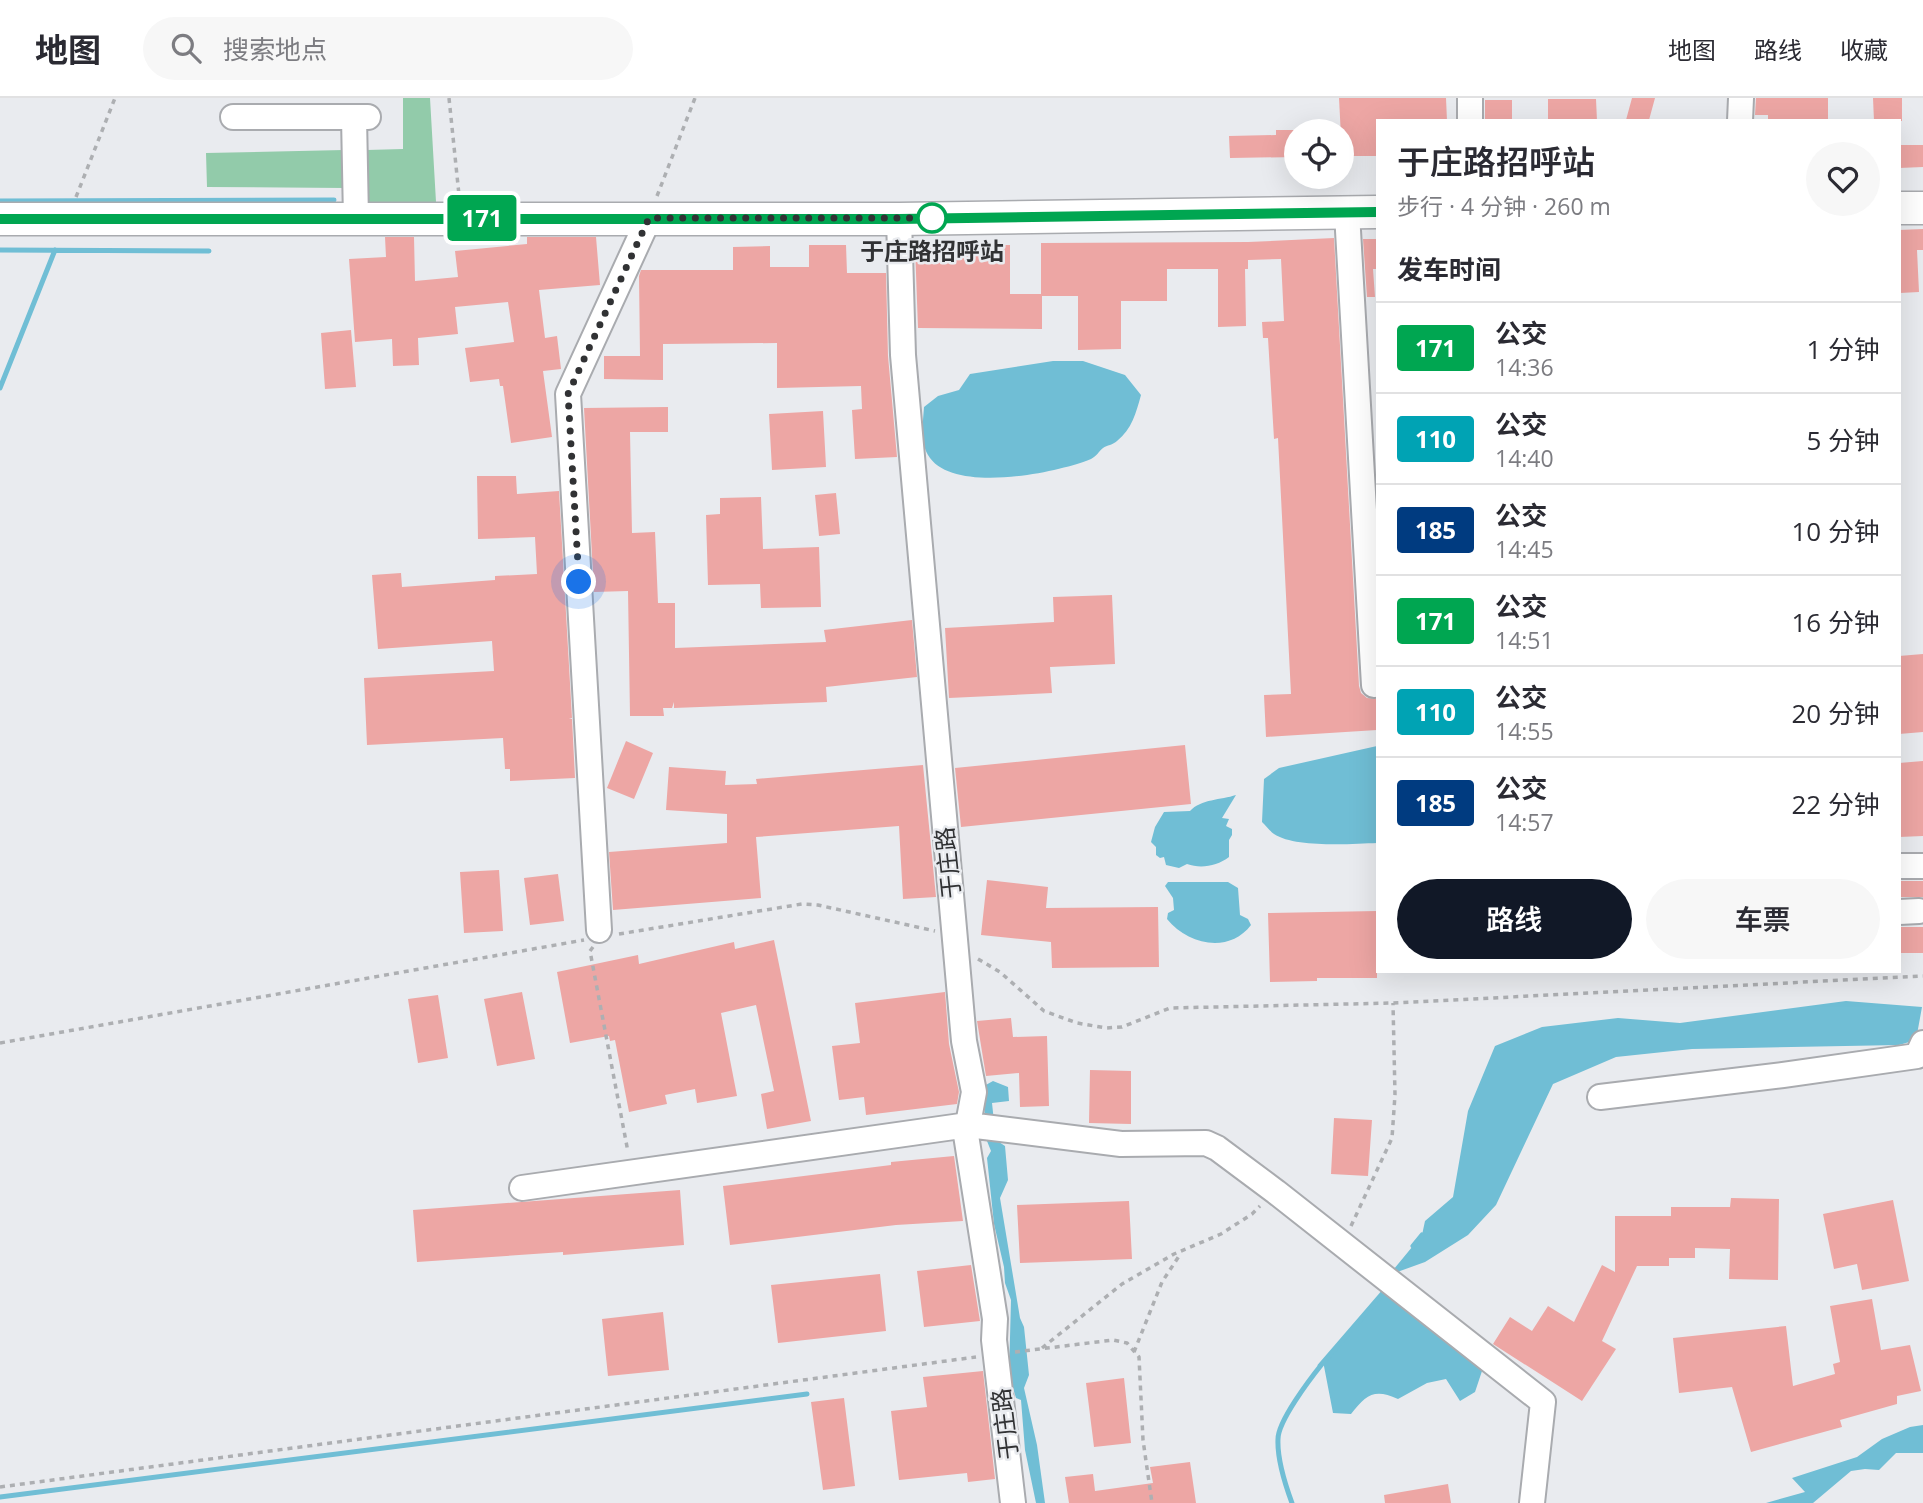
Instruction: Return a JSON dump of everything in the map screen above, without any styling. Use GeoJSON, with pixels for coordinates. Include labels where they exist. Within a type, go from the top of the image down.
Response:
{"type":"FeatureCollection","features":[{"type":"Feature","properties":{"kind":"main road"},"geometry":{"type":"LineString","coordinates":[[1901,208],[1923,208]]}},
{"type":"Feature","properties":{"kind":"main road"},"geometry":{"type":"LineString","coordinates":[[0,219],[899,219],[1362,212]]}},
{"type":"Feature","properties":{"kind":"street"},"geometry":{"type":"LineString","coordinates":[[1470,119],[1471,98]]}},
{"type":"Feature","properties":{"kind":"street"},"geometry":{"type":"LineString","coordinates":[[1740,119],[1741,98]]}},
{"type":"Feature","properties":{"kind":"street"},"geometry":{"type":"LineString","coordinates":[[233,117],[273,108],[361,117],[356,219]]}},
{"type":"Feature","properties":{"kind":"street"},"geometry":{"type":"LineString","coordinates":[[1362,212],[1374,685]]}},
{"type":"Feature","properties":{"kind":"street"},"geometry":{"type":"LineString","coordinates":[[600,934],[568,394],[649,218]]}},
{"type":"Feature","properties":{"kind":"street","name":"于庄路"},"geometry":{"type":"LineString","coordinates":[[899,219],[903,355],[964,1041],[974,1092],[966,1135],[995,1319],[995,1355],[1013,1503]]}},
{"type":"Feature","properties":{"kind":"street"},"geometry":{"type":"LineString","coordinates":[[1901,866],[1923,866]]}},
{"type":"Feature","properties":{"kind":"street"},"geometry":{"type":"LineString","coordinates":[[1600,1097],[1895,1059],[1917,1055],[1923,1043]]}},
{"type":"Feature","properties":{"kind":"street"},"geometry":{"type":"LineString","coordinates":[[522,1188],[968,1125],[1121,1143],[1206,1143],[1217,1148],[1276,1192],[1543,1402],[1532,1503]]}},
{"type":"Feature","properties":{"kind":"path"},"geometry":{"type":"LineString","coordinates":[[67,219],[115,98]]}},
{"type":"Feature","properties":{"kind":"path"},"geometry":{"type":"LineString","coordinates":[[449,98],[461,218]]}},
{"type":"Feature","properties":{"kind":"path"},"geometry":{"type":"LineString","coordinates":[[649,218],[695,98]]}},
{"type":"Feature","properties":{"kind":"path"},"geometry":{"type":"LineString","coordinates":[[0,1043],[600,934],[802,904],[818,905],[955,940],[1000,972],[1044,1011],[1077,1023],[1106,1028],[1122,1027],[1170,1008],[1393,1003],[1923,976]]}},
{"type":"Feature","properties":{"kind":"path"},"geometry":{"type":"LineString","coordinates":[[600,934],[590,951],[632,1172]]}},
{"type":"Feature","properties":{"kind":"path"},"geometry":{"type":"LineString","coordinates":[[1342,1243],[1392,1139],[1395,1095],[1393,1003]]}},
{"type":"Feature","properties":{"kind":"path"},"geometry":{"type":"LineString","coordinates":[[1041,1349],[1122,1284],[1182,1250],[1236,1226],[1276,1192]]}},
{"type":"Feature","properties":{"kind":"path"},"geometry":{"type":"LineString","coordinates":[[1134,1352],[1163,1282],[1182,1250]]}},
{"type":"Feature","properties":{"kind":"path"},"geometry":{"type":"LineString","coordinates":[[0,1487],[1113,1340],[1127,1343],[1139,1357],[1143,1440],[1152,1503]]}},
{"type":"Feature","properties":{"kind":"green space"},"geometry":{"type":"Polygon","coordinates":[[[403,98],[430,98],[436,202],[368,203],[367,150],[403,149],[403,98]]]}},
{"type":"Feature","properties":{"kind":"green space"},"geometry":{"type":"Polygon","coordinates":[[[344,150],[345,188],[207,187],[206,153],[344,150]]]}},
{"type":"Feature","properties":{"kind":"water"},"geometry":{"type":"Polygon","coordinates":[[[1053,361],[1083,361],[1125,375],[1141,395],[1130,426],[1115,442],[1091,459],[1054,470],[1005,477],[981,478],[958,474],[940,467],[928,455],[923,438],[924,407],[938,396],[959,390],[970,374],[1053,361]]]}},
{"type":"Feature","properties":{"kind":"water"},"geometry":{"type":"Polygon","coordinates":[[[1376,746],[1376,843],[1324,844],[1295,841],[1274,834],[1262,822],[1264,779],[1279,768],[1376,746]]]}},
{"type":"Feature","properties":{"kind":"water"},"geometry":{"type":"Polygon","coordinates":[[[1236,795],[1222,818],[1229,819],[1226,826],[1232,829],[1229,857],[1209,866],[1187,864],[1179,868],[1166,865],[1164,857],[1156,855],[1156,847],[1151,842],[1155,827],[1164,812],[1190,811],[1205,802],[1236,795]]]}},
{"type":"Feature","properties":{"kind":"water"},"geometry":{"type":"Polygon","coordinates":[[[1168,882],[1228,882],[1238,888],[1240,915],[1248,919],[1251,925],[1232,940],[1220,943],[1209,943],[1186,935],[1167,919],[1168,913],[1174,910],[1173,898],[1165,886],[1168,882]]]}},
{"type":"Feature","properties":{"kind":"water"},"geometry":{"type":"Polygon","coordinates":[[[1846,1001],[1922,1007],[1916,1040],[1899,1045],[1692,1049],[1616,1057],[1553,1084],[1496,1205],[1468,1235],[1425,1262],[1389,1275],[1422,1235],[1425,1221],[1453,1197],[1468,1111],[1495,1046],[1542,1027],[1618,1018],[1680,1023],[1846,1001]]]}},
{"type":"Feature","properties":{"kind":"water"},"geometry":{"type":"Polygon","coordinates":[[[993,1081],[1008,1087],[1009,1101],[992,1103],[996,1140],[1005,1146],[1008,1180],[1000,1198],[1020,1318],[1024,1327],[1029,1375],[1024,1388],[1037,1445],[1045,1503],[1036,1503],[1025,1450],[1021,1400],[1016,1398],[1009,1375],[1011,1300],[1005,1283],[994,1224],[987,1158],[991,1151],[985,1136],[984,1086],[993,1081]]]}},
{"type":"Feature","properties":{"kind":"water"},"geometry":{"type":"Polygon","coordinates":[[[1385,1287],[1483,1368],[1475,1392],[1460,1401],[1446,1379],[1427,1383],[1398,1399],[1383,1394],[1371,1395],[1351,1414],[1333,1413],[1323,1361],[1383,1293],[1385,1287]]]}},
{"type":"Feature","properties":{"kind":"water"},"geometry":{"type":"Polygon","coordinates":[[[1923,1425],[1923,1453],[1896,1453],[1879,1470],[1851,1471],[1813,1503],[1766,1503],[1805,1492],[1792,1478],[1857,1457],[1882,1439],[1910,1427],[1923,1425]]]}},
{"type":"Feature","properties":{"kind":"building"},"geometry":{"type":"Polygon","coordinates":[[[1339,98],[1446,98],[1447,119],[1376,119],[1376,156],[1354,156],[1354,119],[1340,119],[1339,98]]]}},
{"type":"Feature","properties":{"kind":"building"},"geometry":{"type":"Polygon","coordinates":[[[1632,98],[1655,98],[1649,119],[1626,119],[1632,98]]]}},
{"type":"Feature","properties":{"kind":"building"},"geometry":{"type":"Polygon","coordinates":[[[1756,98],[1828,98],[1828,119],[1768,119],[1768,115],[1755,115],[1756,98]]]}},
{"type":"Feature","properties":{"kind":"building"},"geometry":{"type":"Polygon","coordinates":[[[1873,98],[1902,98],[1902,121],[1874,119],[1873,98]]]}},
{"type":"Feature","properties":{"kind":"building"},"geometry":{"type":"Polygon","coordinates":[[[1548,99],[1596,99],[1597,119],[1548,119],[1548,99]]]}},
{"type":"Feature","properties":{"kind":"building"},"geometry":{"type":"Polygon","coordinates":[[[1485,100],[1512,100],[1512,119],[1485,119],[1485,100]]]}},
{"type":"Feature","properties":{"kind":"building"},"geometry":{"type":"Polygon","coordinates":[[[1276,130],[1284,130],[1284,157],[1230,158],[1229,136],[1276,135],[1276,130]]]}},
{"type":"Feature","properties":{"kind":"building"},"geometry":{"type":"Polygon","coordinates":[[[1901,145],[1923,145],[1923,167],[1901,168],[1901,145]]]}},
{"type":"Feature","properties":{"kind":"building"},"geometry":{"type":"Polygon","coordinates":[[[1923,229],[1923,250],[1917,250],[1919,292],[1901,293],[1901,230],[1923,229]]]}},
{"type":"Feature","properties":{"kind":"building"},"geometry":{"type":"Polygon","coordinates":[[[385,237],[414,237],[415,281],[458,277],[455,251],[527,244],[527,237],[596,237],[600,285],[539,290],[545,338],[557,336],[561,369],[543,371],[552,437],[511,443],[503,386],[500,386],[499,379],[470,382],[465,348],[514,342],[508,302],[455,307],[458,334],[418,338],[419,365],[393,366],[392,339],[355,342],[349,259],[386,257],[385,237]]]}},
{"type":"Feature","properties":{"kind":"building"},"geometry":{"type":"Polygon","coordinates":[[[1334,238],[1359,686],[1361,693],[1367,698],[1376,699],[1376,730],[1266,737],[1264,695],[1291,694],[1278,438],[1274,439],[1268,338],[1263,338],[1262,322],[1284,321],[1281,259],[1248,260],[1248,269],[1245,269],[1246,326],[1218,327],[1218,269],[1167,269],[1167,301],[1121,301],[1121,349],[1078,350],[1078,296],[1042,296],[1042,329],[918,328],[915,246],[1010,245],[1010,294],[1041,294],[1041,243],[1248,242],[1334,238]]]}},
{"type":"Feature","properties":{"kind":"building"},"geometry":{"type":"Polygon","coordinates":[[[1363,239],[1376,239],[1376,269],[1373,269],[1375,297],[1367,297],[1363,239]]]}},
{"type":"Feature","properties":{"kind":"building"},"geometry":{"type":"Polygon","coordinates":[[[809,245],[846,245],[847,273],[886,273],[888,356],[897,457],[855,459],[852,410],[862,409],[861,386],[777,388],[777,343],[663,344],[663,380],[604,379],[604,356],[640,356],[641,270],[733,270],[733,247],[770,246],[770,267],[809,267],[809,245]]]}},
{"type":"Feature","properties":{"kind":"building"},"geometry":{"type":"Polygon","coordinates":[[[351,330],[356,387],[325,389],[321,333],[351,330]]]}},
{"type":"Feature","properties":{"kind":"building"},"geometry":{"type":"Polygon","coordinates":[[[668,407],[668,432],[630,432],[632,533],[655,532],[658,603],[675,603],[675,648],[826,642],[824,630],[912,620],[917,677],[826,687],[827,702],[674,708],[674,702],[672,708],[663,708],[664,716],[630,716],[628,591],[594,592],[584,408],[668,407]]]}},
{"type":"Feature","properties":{"kind":"building"},"geometry":{"type":"Polygon","coordinates":[[[823,411],[826,467],[772,470],[769,414],[823,411]]]}},
{"type":"Feature","properties":{"kind":"building"},"geometry":{"type":"Polygon","coordinates":[[[477,476],[516,476],[517,494],[559,491],[572,718],[569,718],[572,719],[575,778],[510,781],[510,769],[505,769],[503,738],[367,745],[364,678],[494,671],[492,641],[378,649],[372,575],[401,573],[402,587],[537,574],[535,537],[478,539],[477,476]]]}},
{"type":"Feature","properties":{"kind":"building"},"geometry":{"type":"Polygon","coordinates":[[[836,493],[840,534],[819,536],[815,495],[836,493]]]}},
{"type":"Feature","properties":{"kind":"building"},"geometry":{"type":"Polygon","coordinates":[[[761,497],[763,549],[819,547],[821,607],[761,608],[760,584],[708,585],[706,515],[720,514],[720,498],[761,497]]]}},
{"type":"Feature","properties":{"kind":"building"},"geometry":{"type":"Polygon","coordinates":[[[1112,595],[1115,664],[1050,667],[1052,693],[949,698],[945,628],[1054,622],[1053,597],[1112,595]]]}},
{"type":"Feature","properties":{"kind":"building"},"geometry":{"type":"Polygon","coordinates":[[[1923,654],[1923,732],[1901,734],[1901,656],[1923,654]]]}},
{"type":"Feature","properties":{"kind":"building"},"geometry":{"type":"Polygon","coordinates":[[[626,741],[653,753],[634,799],[607,788],[626,741]]]}},
{"type":"Feature","properties":{"kind":"building"},"geometry":{"type":"Polygon","coordinates":[[[1185,745],[1191,804],[961,827],[955,768],[1185,745]]]}},
{"type":"Feature","properties":{"kind":"building"},"geometry":{"type":"Polygon","coordinates":[[[1923,761],[1923,836],[1901,837],[1901,763],[1923,761]]]}},
{"type":"Feature","properties":{"kind":"building"},"geometry":{"type":"Polygon","coordinates":[[[923,765],[936,897],[903,899],[899,826],[756,837],[761,898],[613,910],[609,852],[727,843],[727,814],[666,810],[669,767],[726,771],[725,785],[757,784],[756,779],[923,765]]]}},
{"type":"Feature","properties":{"kind":"building"},"geometry":{"type":"Polygon","coordinates":[[[499,870],[503,931],[464,933],[460,872],[499,870]]]}},
{"type":"Feature","properties":{"kind":"building"},"geometry":{"type":"Polygon","coordinates":[[[558,874],[564,921],[530,925],[524,878],[558,874]]]}},
{"type":"Feature","properties":{"kind":"building"},"geometry":{"type":"Polygon","coordinates":[[[987,880],[1048,887],[1046,908],[1158,907],[1159,967],[1052,968],[1051,942],[981,935],[987,880]]]}},
{"type":"Feature","properties":{"kind":"building"},"geometry":{"type":"Polygon","coordinates":[[[1901,881],[1923,881],[1923,897],[1901,897],[1901,881]]]}},
{"type":"Feature","properties":{"kind":"building"},"geometry":{"type":"Polygon","coordinates":[[[1376,911],[1377,978],[1317,978],[1317,981],[1270,982],[1268,913],[1376,911]]]}},
{"type":"Feature","properties":{"kind":"building"},"geometry":{"type":"Polygon","coordinates":[[[1901,927],[1923,927],[1923,953],[1901,953],[1901,927]]]}},
{"type":"Feature","properties":{"kind":"building"},"geometry":{"type":"Polygon","coordinates":[[[774,940],[811,1121],[767,1129],[761,1094],[774,1091],[756,1005],[721,1013],[737,1096],[697,1103],[695,1089],[665,1095],[667,1104],[629,1112],[615,1040],[610,1041],[609,1036],[570,1043],[557,972],[638,955],[639,964],[734,942],[735,949],[774,940]]]}},
{"type":"Feature","properties":{"kind":"building"},"geometry":{"type":"Polygon","coordinates":[[[522,992],[535,1059],[497,1066],[484,999],[522,992]]]}},
{"type":"Feature","properties":{"kind":"building"},"geometry":{"type":"Polygon","coordinates":[[[945,992],[949,1044],[959,1092],[957,1104],[866,1115],[864,1097],[839,1100],[832,1046],[860,1043],[855,1003],[945,992]]]}},
{"type":"Feature","properties":{"kind":"building"},"geometry":{"type":"Polygon","coordinates":[[[438,995],[448,1058],[418,1063],[408,999],[438,995]]]}},
{"type":"Feature","properties":{"kind":"building"},"geometry":{"type":"Polygon","coordinates":[[[1011,1018],[1013,1037],[1047,1036],[1049,1106],[1020,1107],[1019,1073],[986,1076],[977,1021],[1011,1018]]]}},
{"type":"Feature","properties":{"kind":"building"},"geometry":{"type":"Polygon","coordinates":[[[1090,1070],[1131,1071],[1131,1124],[1089,1123],[1090,1070]]]}},
{"type":"Feature","properties":{"kind":"building"},"geometry":{"type":"Polygon","coordinates":[[[1334,1118],[1372,1120],[1368,1176],[1331,1174],[1334,1118]]]}},
{"type":"Feature","properties":{"kind":"building"},"geometry":{"type":"Polygon","coordinates":[[[954,1156],[963,1221],[896,1225],[730,1245],[723,1186],[891,1165],[891,1162],[954,1156]]]}},
{"type":"Feature","properties":{"kind":"building"},"geometry":{"type":"Polygon","coordinates":[[[680,1190],[684,1245],[563,1255],[563,1252],[417,1262],[413,1210],[680,1190]]]}},
{"type":"Feature","properties":{"kind":"building"},"geometry":{"type":"Polygon","coordinates":[[[1731,1198],[1779,1199],[1778,1280],[1729,1279],[1730,1249],[1695,1248],[1695,1258],[1669,1258],[1669,1266],[1637,1266],[1602,1341],[1616,1349],[1582,1401],[1493,1344],[1510,1317],[1532,1331],[1548,1306],[1574,1322],[1602,1265],[1615,1272],[1615,1216],[1671,1216],[1671,1207],[1730,1207],[1731,1198]]]}},
{"type":"Feature","properties":{"kind":"building"},"geometry":{"type":"Polygon","coordinates":[[[1893,1200],[1909,1281],[1862,1290],[1857,1264],[1834,1269],[1823,1214],[1893,1200]]]}},
{"type":"Feature","properties":{"kind":"building"},"geometry":{"type":"Polygon","coordinates":[[[1129,1201],[1132,1259],[1020,1263],[1017,1205],[1129,1201]]]}},
{"type":"Feature","properties":{"kind":"building"},"geometry":{"type":"Polygon","coordinates":[[[971,1265],[980,1321],[924,1327],[917,1271],[971,1265]]]}},
{"type":"Feature","properties":{"kind":"building"},"geometry":{"type":"Polygon","coordinates":[[[880,1274],[886,1331],[778,1343],[771,1285],[880,1274]]]}},
{"type":"Feature","properties":{"kind":"building"},"geometry":{"type":"Polygon","coordinates":[[[1872,1299],[1881,1350],[1910,1345],[1921,1391],[1897,1396],[1897,1404],[1840,1420],[1842,1427],[1751,1452],[1732,1387],[1679,1393],[1673,1338],[1786,1326],[1793,1386],[1835,1374],[1833,1364],[1840,1362],[1830,1306],[1872,1299]]]}},
{"type":"Feature","properties":{"kind":"building"},"geometry":{"type":"Polygon","coordinates":[[[663,1312],[669,1370],[608,1376],[602,1319],[663,1312]]]}},
{"type":"Feature","properties":{"kind":"building"},"geometry":{"type":"Polygon","coordinates":[[[983,1371],[995,1479],[968,1482],[967,1473],[899,1480],[891,1411],[927,1407],[923,1377],[983,1371]]]}},
{"type":"Feature","properties":{"kind":"building"},"geometry":{"type":"Polygon","coordinates":[[[1124,1378],[1131,1443],[1094,1447],[1086,1383],[1124,1378]]]}},
{"type":"Feature","properties":{"kind":"building"},"geometry":{"type":"Polygon","coordinates":[[[844,1398],[855,1486],[823,1490],[811,1402],[844,1398]]]}},
{"type":"Feature","properties":{"kind":"building"},"geometry":{"type":"Polygon","coordinates":[[[1190,1462],[1196,1503],[1069,1503],[1065,1477],[1093,1474],[1095,1491],[1153,1483],[1150,1467],[1190,1462]]]}},
{"type":"Feature","properties":{"kind":"building"},"geometry":{"type":"Polygon","coordinates":[[[1448,1484],[1451,1503],[1385,1503],[1384,1495],[1448,1484]]]}},
{"type":"Feature","properties":{"kind":"waterway"},"geometry":{"type":"LineString","coordinates":[[0,201],[334,200]]}},
{"type":"Feature","properties":{"kind":"waterway"},"geometry":{"type":"LineString","coordinates":[[0,250],[209,251]]}},
{"type":"Feature","properties":{"kind":"waterway"},"geometry":{"type":"LineString","coordinates":[[0,388],[55,250]]}},
{"type":"Feature","properties":{"kind":"waterway"},"geometry":{"type":"LineString","coordinates":[[1413,1246],[1422,1235]]}},
{"type":"Feature","properties":{"kind":"waterway"},"geometry":{"type":"LineString","coordinates":[[1320,1366],[1383,1293],[1386,1285]]}},
{"type":"Feature","properties":{"kind":"waterway"},"geometry":{"type":"LineString","coordinates":[[1292,1503],[1280,1463],[1279,1431],[1296,1400],[1322,1364]]}},
{"type":"Feature","properties":{"kind":"waterway"},"geometry":{"type":"LineString","coordinates":[[0,1497],[807,1394]]}},
{"type":"Feature","properties":{"kind":"bus line","name":"171"},"geometry":{"type":"LineString","coordinates":[[0,219],[899,219],[1376,212]]}},
{"type":"Feature","properties":{"kind":"place","name":"于庄路招呼站"},"geometry":{"type":"Point","coordinates":[932,218]}},
{"type":"Feature","properties":{"kind":"route"},"geometry":{"type":"LineString","coordinates":[[579,582],[568,394],[649,218],[899,219],[939,218],[932,218]]}}]}
